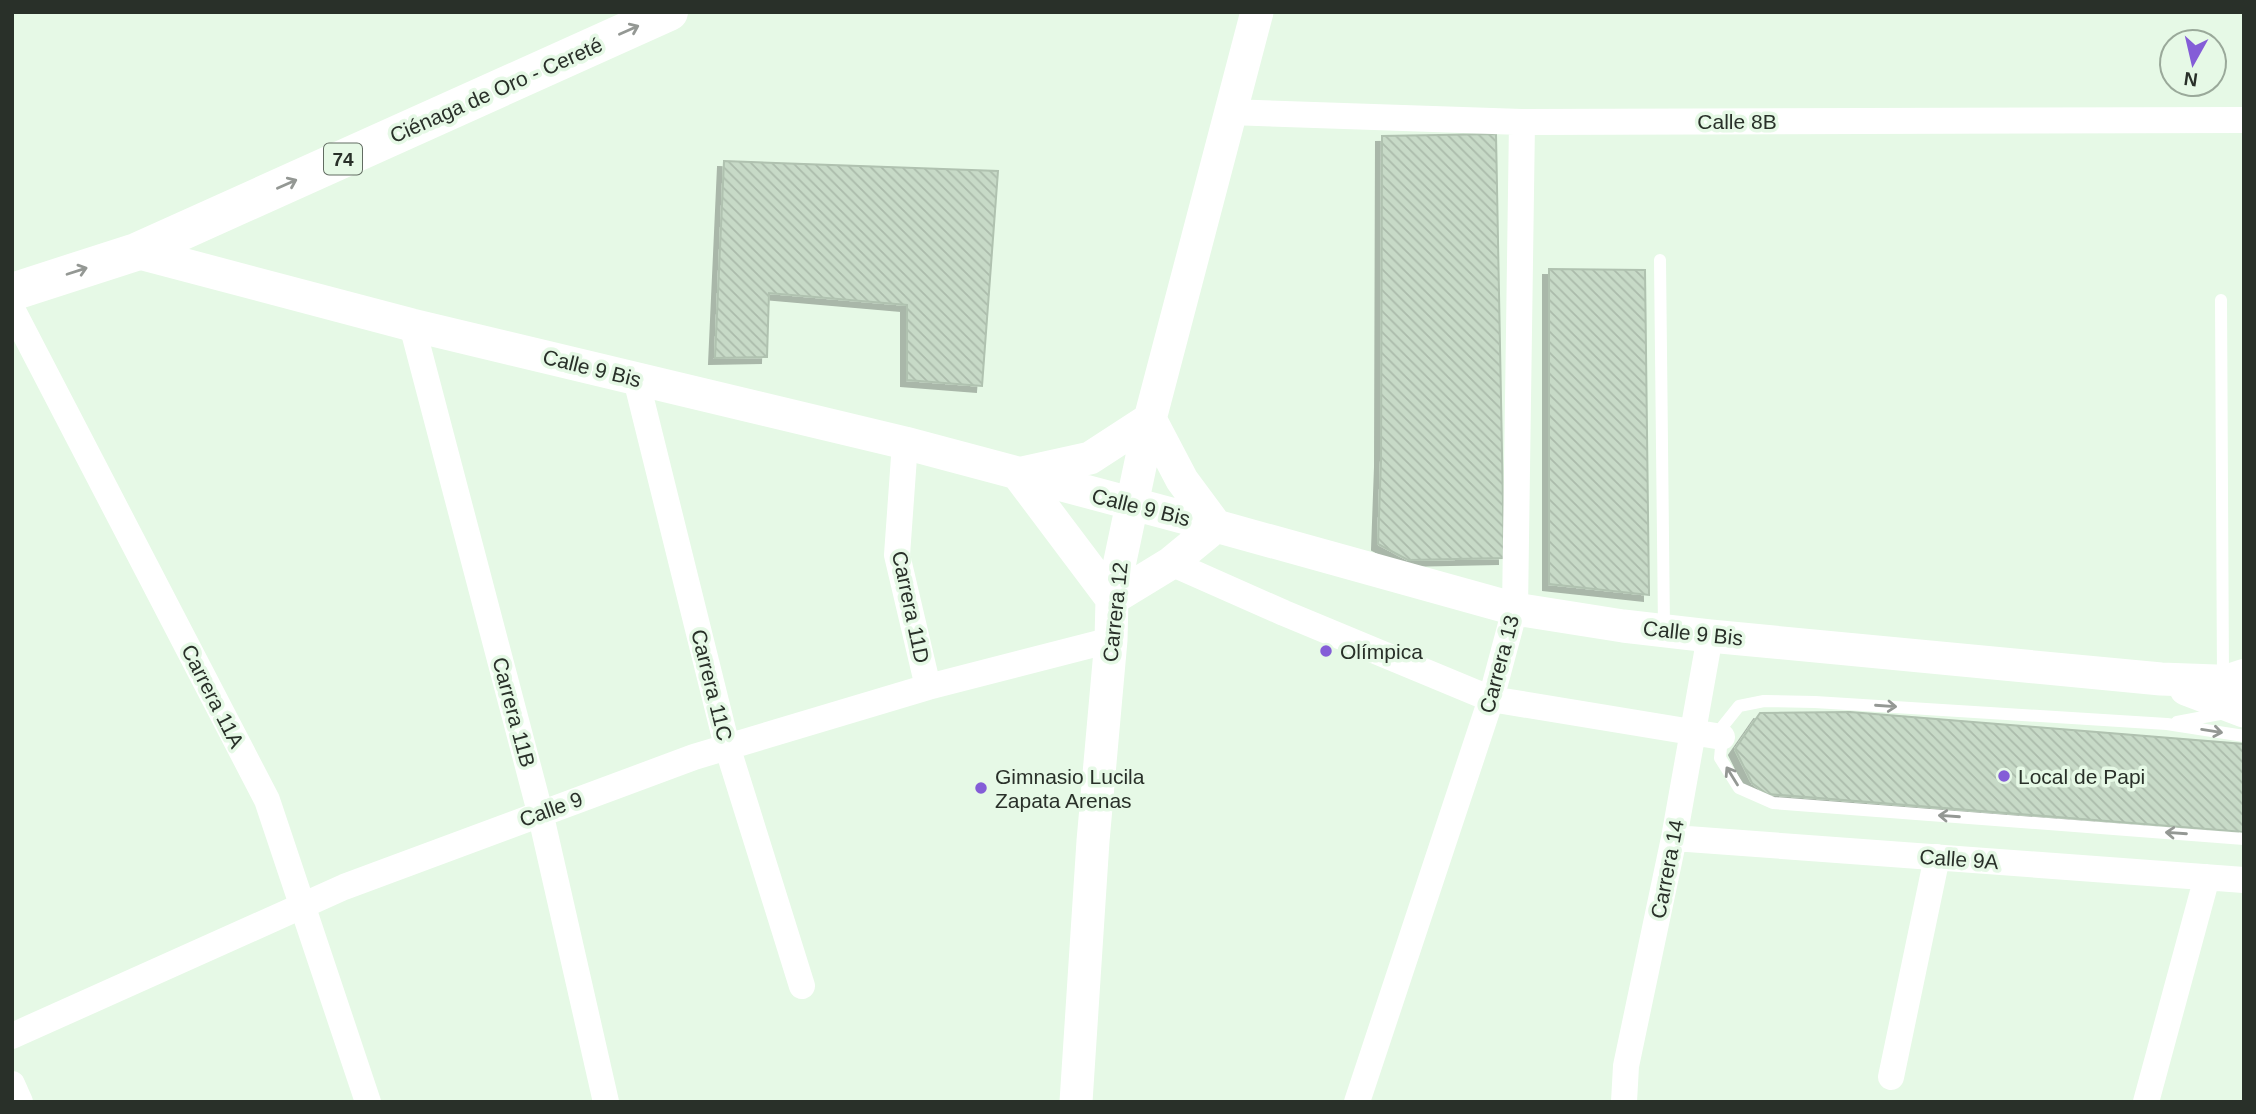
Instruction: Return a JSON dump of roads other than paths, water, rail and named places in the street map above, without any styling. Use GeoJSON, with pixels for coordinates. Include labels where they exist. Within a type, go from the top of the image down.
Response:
{"type":"FeatureCollection","features":[{"type":"Feature","properties":{"kind":"highway","name":"Ciénaga de Oro - Cereté"},"geometry":{"type":"LineString","coordinates":[[12,292],[136,252],[668,12]]}},
{"type":"Feature","properties":{"kind":"street","name":"Carrera 12"},"geometry":{"type":"LineString","coordinates":[[1076,1102],[1112,599],[1150,419],[1257,12]]}},
{"type":"Feature","properties":{"kind":"street","name":"Calle 8B"},"geometry":{"type":"LineString","coordinates":[[1229,112],[1522,122],[2244,120]]}},
{"type":"Feature","properties":{"kind":"street","name":"Carrera 13"},"geometry":{"type":"LineString","coordinates":[[1357,1102],[1491,699],[1515,609],[1522,122]]}},
{"type":"Feature","properties":{"kind":"street","name":"Calle 9 Bis"},"geometry":{"type":"LineString","coordinates":[[136,252],[412,325],[905,443],[1515,609],[1710,636],[2161,679],[2239,697]]}},
{"type":"Feature","properties":{"kind":"street","name":"Carrera 11A"},"geometry":{"type":"LineString","coordinates":[[12,309],[267,800],[368,1102]]}},
{"type":"Feature","properties":{"kind":"street","name":"Carrera 11B"},"geometry":{"type":"LineString","coordinates":[[412,325],[540,812],[606,1102]]}},
{"type":"Feature","properties":{"kind":"street","name":"Carrera 11C"},"geometry":{"type":"LineString","coordinates":[[636,379],[727,746],[802,986]]}},
{"type":"Feature","properties":{"kind":"street"},"geometry":{"type":"LineString","coordinates":[[1150,419],[1182,480],[1216,526],[1171,563],[1112,599],[1018,474],[1090,458],[1150,419]]}},
{"type":"Feature","properties":{"kind":"street","name":"Carrera 11D"},"geometry":{"type":"LineString","coordinates":[[905,443],[897,555],[929,687]]}},
{"type":"Feature","properties":{"kind":"street"},"geometry":{"type":"LineString","coordinates":[[1171,563],[1491,699],[1722,737]]}},
{"type":"Feature","properties":{"kind":"street","name":"Carrera 14"},"geometry":{"type":"LineString","coordinates":[[1624,1102],[1626,1066],[1674,838],[1710,636]]}},
{"type":"Feature","properties":{"kind":"street","name":"Calle 9"},"geometry":{"type":"LineString","coordinates":[[12,1036],[344,887],[540,812],[727,746],[929,687],[1111,640]]}},
{"type":"Feature","properties":{"kind":"street","name":"Calle 9A"},"geometry":{"type":"LineString","coordinates":[[1674,838],[2244,880]]}},
{"type":"Feature","properties":{"kind":"street"},"geometry":{"type":"LineString","coordinates":[[1891,1077],[1937,857]]}},
{"type":"Feature","properties":{"kind":"street"},"geometry":{"type":"LineString","coordinates":[[2146,1102],[2207,877]]}},
{"type":"Feature","properties":{"kind":"street"},"geometry":{"type":"LineString","coordinates":[[12,1084],[20,1102]]}},
{"type":"Feature","properties":{"kind":"lane"},"geometry":{"type":"LineString","coordinates":[[1660,260],[1664,630]]}},
{"type":"Feature","properties":{"kind":"lane"},"geometry":{"type":"LineString","coordinates":[[2221,299],[2239,697]]}},
{"type":"Feature","properties":{"kind":"lane"},"geometry":{"type":"LineString","coordinates":[[2239,697],[2166,724],[1764,701],[1738,706],[1723,726],[1720,758],[1739,788],[1773,803],[2244,839]]}},
{"type":"Feature","properties":{"kind":"lane"},"geometry":{"type":"LineString","coordinates":[[2166,724],[2239,697]]}},
{"type":"Feature","properties":{"kind":"place","name":"Olímpica"},"geometry":{"type":"Point","coordinates":[1326,651]}},
{"type":"Feature","properties":{"kind":"place","name":"Local de Papi"},"geometry":{"type":"Point","coordinates":[2004,776]}},
{"type":"Feature","properties":{"kind":"place","name":"Gimnasio Lucila Zapata Arenas"},"geometry":{"type":"Point","coordinates":[981,788]}}]}
